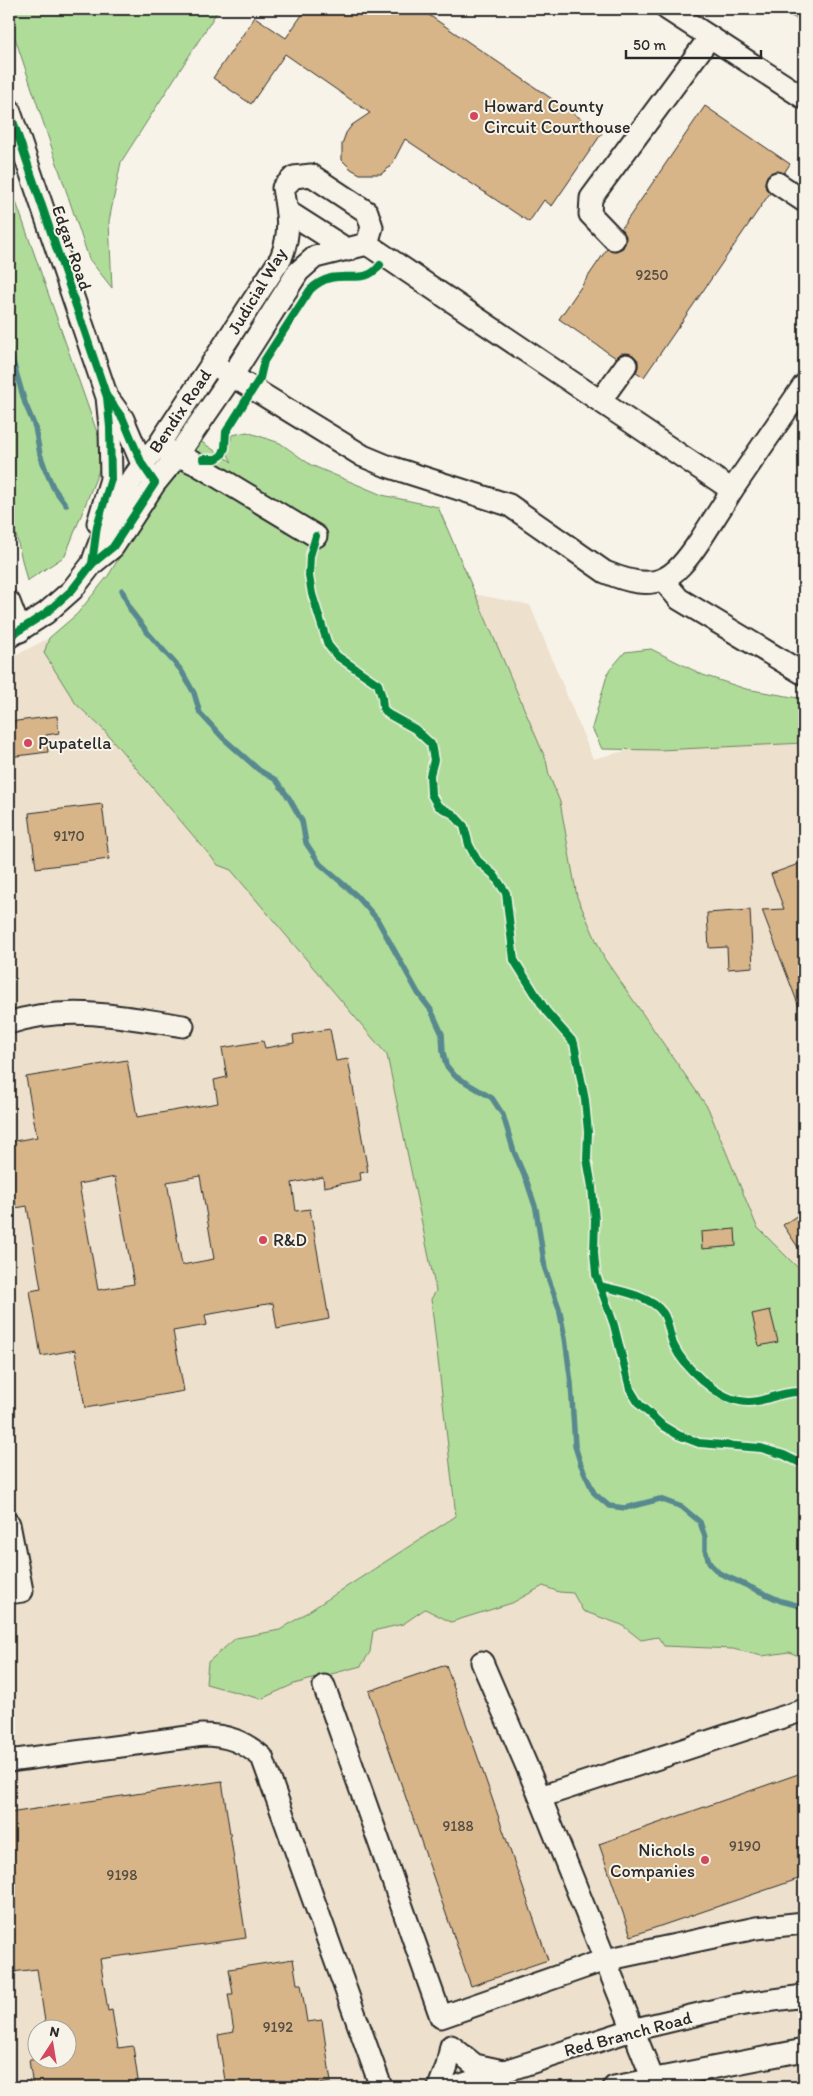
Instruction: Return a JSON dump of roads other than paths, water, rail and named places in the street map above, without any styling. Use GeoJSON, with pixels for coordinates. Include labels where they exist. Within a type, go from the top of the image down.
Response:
{"type":"FeatureCollection","features":[{"type":"Feature","properties":{"kind":"street"},"geometry":{"type":"LineString","coordinates":[[667,9],[804,98]]}},
{"type":"Feature","properties":{"kind":"street"},"geometry":{"type":"LineString","coordinates":[[614,239],[590,214],[591,198],[710,37]]}},
{"type":"Feature","properties":{"kind":"street","name":"Edgar Road"},"geometry":{"type":"LineString","coordinates":[[9,109],[107,397],[110,427],[111,479],[97,526],[92,564]]}},
{"type":"Feature","properties":{"kind":"street","name":"Judicial Way"},"geometry":{"type":"LineString","coordinates":[[212,363],[281,258],[288,240],[287,211],[283,188],[294,177],[311,175],[367,212],[372,228],[358,247],[314,257],[298,272],[232,376]]}},
{"type":"Feature","properties":{"kind":"street"},"geometry":{"type":"LineString","coordinates":[[777,183],[804,201]]}},
{"type":"Feature","properties":{"kind":"street"},"geometry":{"type":"LineString","coordinates":[[287,211],[358,247],[601,400],[732,490]]}},
{"type":"Feature","properties":{"kind":"street"},"geometry":{"type":"LineString","coordinates":[[212,363],[363,456],[387,466],[509,506],[605,572],[623,580],[637,582],[663,580],[675,573],[687,560],[804,385]]}},
{"type":"Feature","properties":{"kind":"street","name":"Bendix Road"},"geometry":{"type":"LineString","coordinates":[[92,564],[100,540],[142,464],[158,446],[212,363]]}},
{"type":"Feature","properties":{"kind":"street"},"geometry":{"type":"LineString","coordinates":[[601,400],[626,365]]}},
{"type":"Feature","properties":{"kind":"street","name":"Bendix Road"},"geometry":{"type":"LineString","coordinates":[[15,634],[46,613],[72,590],[92,564],[113,547],[155,483],[177,456],[232,376]]}},
{"type":"Feature","properties":{"kind":"street","name":"Edgar Road"},"geometry":{"type":"LineString","coordinates":[[107,397],[123,419],[142,464],[155,483]]}},
{"type":"Feature","properties":{"kind":"street"},"geometry":{"type":"LineString","coordinates":[[158,446],[198,466],[316,536]]}},
{"type":"Feature","properties":{"kind":"street"},"geometry":{"type":"LineString","coordinates":[[663,580],[679,600],[804,674]]}},
{"type":"Feature","properties":{"kind":"street"},"geometry":{"type":"LineString","coordinates":[[9,602],[15,634]]}},
{"type":"Feature","properties":{"kind":"street"},"geometry":{"type":"LineString","coordinates":[[9,1023],[30,1016],[62,1012],[102,1014],[183,1026]]}},
{"type":"Feature","properties":{"kind":"street"},"geometry":{"type":"LineString","coordinates":[[9,1524],[22,1591],[9,1593]]}},
{"type":"Feature","properties":{"kind":"street"},"geometry":{"type":"LineString","coordinates":[[482,1662],[540,1797],[654,2084]]}},
{"type":"Feature","properties":{"kind":"street"},"geometry":{"type":"LineString","coordinates":[[324,1686],[451,2046],[447,2066],[439,2087]]}},
{"type":"Feature","properties":{"kind":"street"},"geometry":{"type":"LineString","coordinates":[[540,1797],[804,1710]]}},
{"type":"Feature","properties":{"kind":"street"},"geometry":{"type":"LineString","coordinates":[[9,1761],[203,1735],[233,1738],[248,1745],[262,1757],[381,2087]]}},
{"type":"Feature","properties":{"kind":"street"},"geometry":{"type":"LineString","coordinates":[[441,2017],[605,1960],[756,1928],[804,1923]]}},
{"type":"Feature","properties":{"kind":"street","name":"Red Branch Road"},"geometry":{"type":"LineString","coordinates":[[455,2087],[632,2030],[737,2006],[804,1996]]}},
{"type":"Feature","properties":{"kind":"street"},"geometry":{"type":"LineString","coordinates":[[451,2046],[475,2065],[503,2071]]}},
{"type":"Feature","properties":{"kind":"street"},"geometry":{"type":"LineString","coordinates":[[614,2087],[654,2084],[804,2050]]}},
{"type":"Feature","properties":{"kind":"waterway"},"geometry":{"type":"LineString","coordinates":[[9,348],[25,403],[35,427],[40,454],[46,471],[53,487],[66,505]]}},
{"type":"Feature","properties":{"kind":"waterway"},"geometry":{"type":"LineString","coordinates":[[122,590],[131,611],[181,670],[194,693],[200,713],[223,738],[259,770],[276,780],[302,821],[306,843],[320,864],[356,895],[377,919],[418,993],[431,1010],[442,1034],[446,1065],[455,1076],[492,1098],[503,1115],[514,1152],[536,1209],[545,1269],[559,1308],[565,1338],[571,1383],[575,1446],[581,1465],[594,1493],[609,1506],[625,1508],[660,1499],[682,1507],[700,1522],[705,1537],[705,1550],[710,1564],[719,1573],[781,1601],[804,1607]]}},
{"type":"Feature","properties":{"kind":"place","name":"Howard County Circuit Courthouse"},"geometry":{"type":"Point","coordinates":[474,116]}},
{"type":"Feature","properties":{"kind":"place","name":"Pupatella"},"geometry":{"type":"Point","coordinates":[28,743]}},
{"type":"Feature","properties":{"kind":"place","name":"R&D"},"geometry":{"type":"Point","coordinates":[263,1240]}},
{"type":"Feature","properties":{"kind":"place","name":"Nichols Companies"},"geometry":{"type":"Point","coordinates":[705,1860]}}]}
